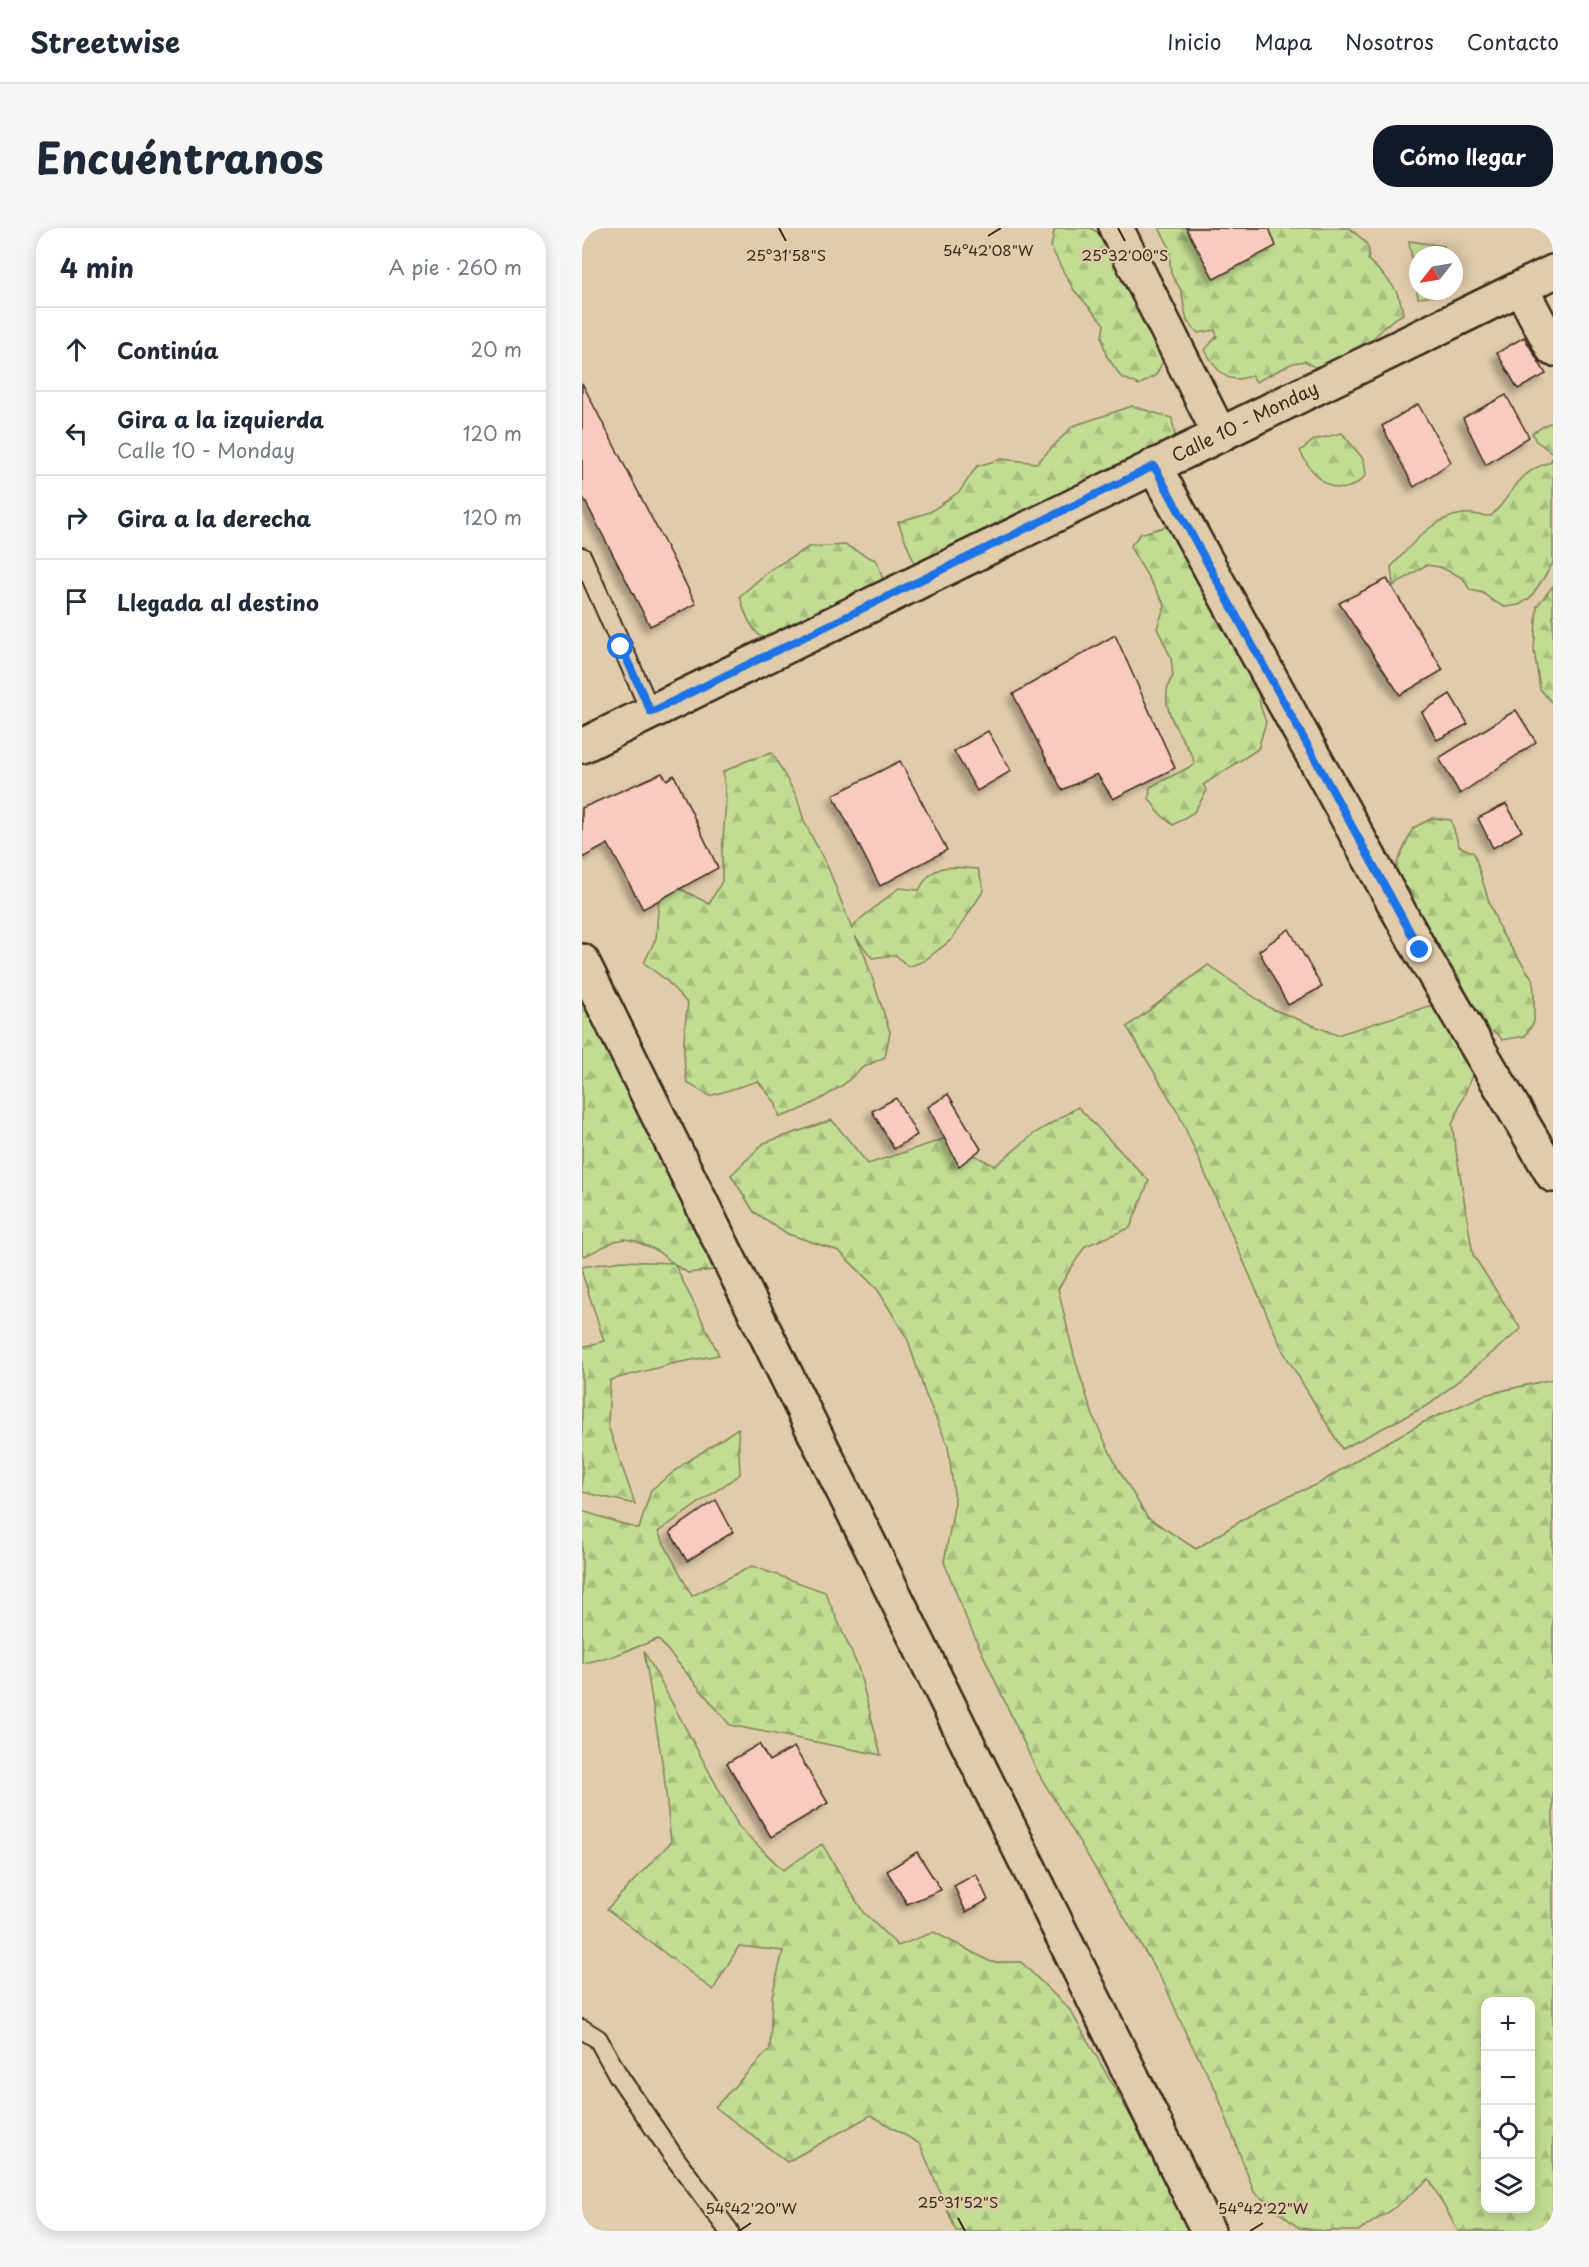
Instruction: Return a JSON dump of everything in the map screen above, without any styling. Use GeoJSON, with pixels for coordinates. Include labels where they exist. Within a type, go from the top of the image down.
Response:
{"type":"FeatureCollection","features":[{"type":"Feature","properties":{"kind":"street"},"geometry":{"type":"LineString","coordinates":[[1116,228],[1220,435]]}},
{"type":"Feature","properties":{"kind":"street","name":"Calle 10 - Monday"},"geometry":{"type":"LineString","coordinates":[[582,746],[1553,272]]}},
{"type":"Feature","properties":{"kind":"street"},"geometry":{"type":"LineString","coordinates":[[1521,288],[1553,350]]}},
{"type":"Feature","properties":{"kind":"street"},"geometry":{"type":"LineString","coordinates":[[1154,466],[1420,950],[1553,1175]]}},
{"type":"Feature","properties":{"kind":"street"},"geometry":{"type":"LineString","coordinates":[[582,961],[1208,2231]]}},
{"type":"Feature","properties":{"kind":"lane"},"geometry":{"type":"LineString","coordinates":[[582,557],[651,712]]}},
{"type":"Feature","properties":{"kind":"lane"},"geometry":{"type":"LineString","coordinates":[[582,2029],[598,2039],[618,2075],[672,2154],[729,2231]]}},
{"type":"Feature","properties":{"kind":"green space"},"geometry":{"type":"Polygon","coordinates":[[[1058,228],[1091,228],[1117,245],[1123,281],[1164,359],[1156,375],[1139,385],[1121,377],[1106,355],[1102,338],[1104,324],[1074,290],[1051,247],[1054,231],[1058,228]]]}},
{"type":"Feature","properties":{"kind":"green space"},"geometry":{"type":"Polygon","coordinates":[[[1159,228],[1350,228],[1367,244],[1368,260],[1395,290],[1403,314],[1391,321],[1355,356],[1343,362],[1314,367],[1305,361],[1293,363],[1256,382],[1252,375],[1236,379],[1229,378],[1218,370],[1205,350],[1217,336],[1215,330],[1198,333],[1187,321],[1181,290],[1171,274],[1169,246],[1159,228]]]}},
{"type":"Feature","properties":{"kind":"green space"},"geometry":{"type":"Polygon","coordinates":[[[1409,241],[1444,246],[1410,246],[1409,241]]]}},
{"type":"Feature","properties":{"kind":"green space"},"geometry":{"type":"Polygon","coordinates":[[[1132,406],[1172,418],[1175,436],[1167,453],[916,567],[898,522],[930,512],[960,491],[977,466],[1002,459],[1037,463],[1073,426],[1132,406]]]}},
{"type":"Feature","properties":{"kind":"green space"},"geometry":{"type":"Polygon","coordinates":[[[1549,423],[1553,424],[1553,453],[1536,441],[1532,433],[1549,423]]]}},
{"type":"Feature","properties":{"kind":"green space"},"geometry":{"type":"Polygon","coordinates":[[[1342,433],[1364,460],[1366,475],[1356,484],[1346,488],[1337,488],[1319,478],[1300,451],[1314,440],[1342,433]]]}},
{"type":"Feature","properties":{"kind":"green space"},"geometry":{"type":"Polygon","coordinates":[[[1553,457],[1553,563],[1530,598],[1519,605],[1505,607],[1483,593],[1470,590],[1463,578],[1440,567],[1426,565],[1393,586],[1391,567],[1422,534],[1451,517],[1466,514],[1491,516],[1522,478],[1550,462],[1553,457]]]}},
{"type":"Feature","properties":{"kind":"green space"},"geometry":{"type":"Polygon","coordinates":[[[1168,526],[1256,682],[1266,722],[1258,749],[1203,785],[1207,791],[1194,812],[1173,825],[1159,813],[1149,798],[1150,787],[1194,765],[1193,757],[1176,728],[1168,707],[1168,686],[1173,676],[1171,658],[1157,628],[1165,605],[1130,547],[1140,534],[1168,526]]]}},
{"type":"Feature","properties":{"kind":"green space"},"geometry":{"type":"Polygon","coordinates":[[[845,545],[877,561],[886,589],[774,649],[752,626],[740,596],[771,569],[809,547],[845,545]]]}},
{"type":"Feature","properties":{"kind":"green space"},"geometry":{"type":"Polygon","coordinates":[[[1553,586],[1553,704],[1540,689],[1534,650],[1537,606],[1553,586]]]}},
{"type":"Feature","properties":{"kind":"green space"},"geometry":{"type":"Polygon","coordinates":[[[772,753],[797,797],[804,821],[829,870],[852,929],[859,920],[899,888],[919,890],[937,870],[951,867],[978,869],[984,890],[952,939],[924,961],[908,967],[896,955],[872,958],[855,936],[864,953],[890,1032],[885,1057],[862,1068],[843,1085],[821,1099],[780,1117],[775,1102],[758,1081],[710,1096],[687,1083],[684,1043],[688,1004],[666,980],[644,963],[656,938],[660,882],[685,891],[709,904],[722,881],[726,799],[723,772],[746,761],[772,753]]]}},
{"type":"Feature","properties":{"kind":"green space"},"geometry":{"type":"Polygon","coordinates":[[[1432,818],[1451,820],[1459,846],[1474,853],[1489,902],[1502,934],[1532,978],[1534,1022],[1525,1036],[1502,1040],[1498,1034],[1483,1027],[1459,977],[1414,918],[1413,893],[1397,879],[1397,863],[1413,828],[1432,818]]]}},
{"type":"Feature","properties":{"kind":"green space"},"geometry":{"type":"Polygon","coordinates":[[[1208,965],[1270,1008],[1337,1035],[1436,1004],[1477,1063],[1452,1125],[1473,1255],[1521,1329],[1430,1404],[1342,1449],[1283,1351],[1178,1112],[1127,1027],[1208,965]]]}},
{"type":"Feature","properties":{"kind":"green space"},"geometry":{"type":"Polygon","coordinates":[[[582,995],[625,1080],[628,1097],[649,1117],[660,1143],[660,1165],[680,1175],[713,1270],[688,1273],[675,1265],[719,1355],[676,1363],[610,1380],[608,1426],[635,1504],[582,1492],[582,1347],[604,1341],[582,1267],[622,1261],[673,1263],[656,1250],[625,1239],[615,1241],[585,1256],[582,1255],[582,995]]]}},
{"type":"Feature","properties":{"kind":"green space"},"geometry":{"type":"Polygon","coordinates":[[[1078,1107],[1149,1181],[1130,1228],[1085,1246],[1058,1289],[1074,1356],[1093,1416],[1116,1465],[1147,1517],[1196,1549],[1263,1507],[1320,1483],[1424,1422],[1484,1395],[1553,1379],[1553,2231],[1458,2231],[1429,2179],[1392,2210],[1358,2231],[1299,2228],[1254,2192],[1215,2088],[1187,2036],[1165,1985],[1037,1771],[967,1620],[944,1562],[955,1502],[948,1446],[925,1393],[908,1340],[878,1290],[839,1251],[788,1234],[754,1212],[731,1175],[764,1143],[832,1120],[868,1164],[944,1139],[995,1166],[1035,1133],[1078,1107]]]}},
{"type":"Feature","properties":{"kind":"green space"},"geometry":{"type":"Polygon","coordinates":[[[738,1428],[740,1474],[658,1532],[692,1596],[752,1566],[825,1592],[858,1667],[881,1755],[730,1725],[658,1639],[608,1658],[582,1663],[582,1511],[639,1529],[651,1490],[685,1463],[738,1428]]]}},
{"type":"Feature","properties":{"kind":"green space"},"geometry":{"type":"Polygon","coordinates":[[[644,1651],[739,1827],[783,1870],[822,1844],[863,1912],[898,1946],[934,1932],[991,1962],[1021,1962],[1070,2010],[1160,2168],[1188,2231],[956,2231],[920,2144],[871,2115],[787,2162],[715,2107],[770,2049],[772,1996],[783,1951],[739,1946],[713,1990],[607,1909],[671,1842],[664,1774],[644,1651]]]}},
{"type":"Feature","properties":{"kind":"building"},"geometry":{"type":"Polygon","coordinates":[[[1186,228],[1269,228],[1276,246],[1214,279],[1186,228]]]}},
{"type":"Feature","properties":{"kind":"building"},"geometry":{"type":"Polygon","coordinates":[[[1524,337],[1546,374],[1518,389],[1497,353],[1524,337]]]}},
{"type":"Feature","properties":{"kind":"building"},"geometry":{"type":"Polygon","coordinates":[[[582,383],[696,604],[650,626],[582,495],[582,383]]]}},
{"type":"Feature","properties":{"kind":"building"},"geometry":{"type":"Polygon","coordinates":[[[1506,395],[1529,437],[1486,465],[1463,418],[1506,395]]]}},
{"type":"Feature","properties":{"kind":"building"},"geometry":{"type":"Polygon","coordinates":[[[1418,404],[1451,462],[1414,487],[1382,426],[1418,404]]]}},
{"type":"Feature","properties":{"kind":"building"},"geometry":{"type":"Polygon","coordinates":[[[1387,579],[1443,670],[1400,695],[1339,603],[1387,579]]]}},
{"type":"Feature","properties":{"kind":"building"},"geometry":{"type":"Polygon","coordinates":[[[1115,635],[1175,768],[1113,799],[1097,774],[1062,790],[1013,694],[1115,635]]]}},
{"type":"Feature","properties":{"kind":"building"},"geometry":{"type":"Polygon","coordinates":[[[1450,694],[1468,724],[1437,740],[1422,712],[1450,694]]]}},
{"type":"Feature","properties":{"kind":"building"},"geometry":{"type":"Polygon","coordinates":[[[1516,710],[1536,742],[1460,794],[1439,758],[1516,710]]]}},
{"type":"Feature","properties":{"kind":"building"},"geometry":{"type":"Polygon","coordinates":[[[988,731],[1011,771],[977,791],[954,751],[988,731]]]}},
{"type":"Feature","properties":{"kind":"building"},"geometry":{"type":"Polygon","coordinates":[[[900,761],[947,850],[880,886],[833,795],[900,761]]]}},
{"type":"Feature","properties":{"kind":"building"},"geometry":{"type":"Polygon","coordinates":[[[662,773],[667,780],[674,775],[718,868],[643,909],[608,844],[582,858],[582,808],[662,773]]]}},
{"type":"Feature","properties":{"kind":"building"},"geometry":{"type":"Polygon","coordinates":[[[1506,804],[1522,831],[1493,848],[1478,818],[1506,804]]]}},
{"type":"Feature","properties":{"kind":"building"},"geometry":{"type":"Polygon","coordinates":[[[1289,929],[1322,987],[1288,1005],[1259,951],[1289,929]]]}},
{"type":"Feature","properties":{"kind":"building"},"geometry":{"type":"Polygon","coordinates":[[[948,1094],[981,1149],[959,1166],[928,1107],[948,1094]]]}},
{"type":"Feature","properties":{"kind":"building"},"geometry":{"type":"Polygon","coordinates":[[[896,1098],[917,1135],[894,1149],[872,1111],[896,1098]]]}},
{"type":"Feature","properties":{"kind":"building"},"geometry":{"type":"Polygon","coordinates":[[[716,1500],[733,1532],[687,1561],[670,1532],[716,1500]]]}},
{"type":"Feature","properties":{"kind":"building"},"geometry":{"type":"Polygon","coordinates":[[[759,1744],[769,1761],[794,1747],[828,1803],[771,1837],[727,1763],[759,1744]]]}},
{"type":"Feature","properties":{"kind":"building"},"geometry":{"type":"Polygon","coordinates":[[[917,1852],[941,1890],[907,1904],[887,1871],[917,1852]]]}},
{"type":"Feature","properties":{"kind":"building"},"geometry":{"type":"Polygon","coordinates":[[[976,1874],[988,1900],[966,1912],[954,1886],[976,1874]]]}},
{"type":"Feature","properties":{"kind":"route"},"geometry":{"type":"LineString","coordinates":[[621,647],[651,712],[1154,466],[1420,950]]}}]}
